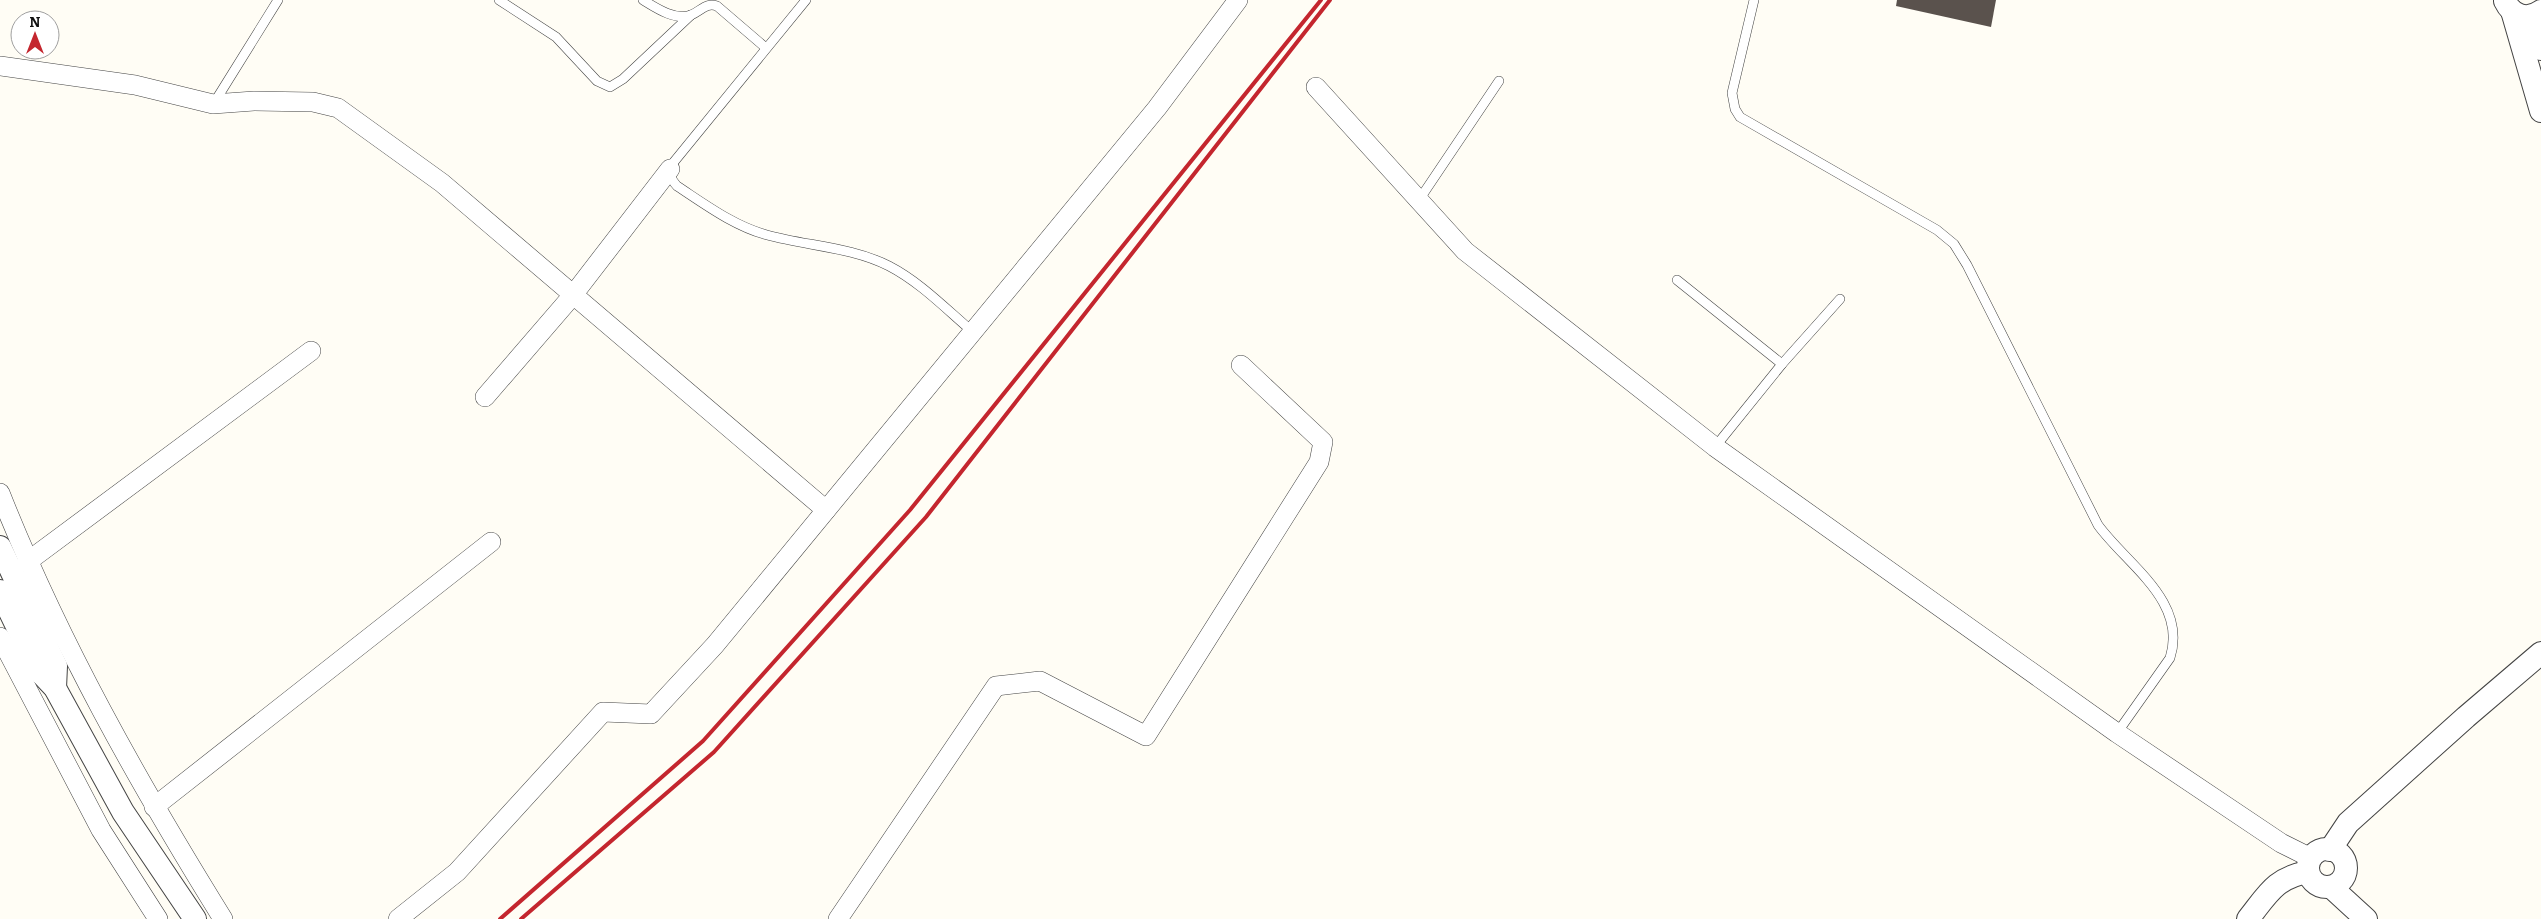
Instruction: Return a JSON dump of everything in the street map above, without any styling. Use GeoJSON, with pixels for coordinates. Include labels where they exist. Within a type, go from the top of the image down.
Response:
{"type":"FeatureCollection","features":[{"type":"Feature","properties":{"kind":"street"},"geometry":{"type":"LineString","coordinates":[[398,919],[457,872],[603,712],[651,714],[715,645],[1157,108],[1238,0]]}},
{"type":"Feature","properties":{"kind":"street"},"geometry":{"type":"LineString","coordinates":[[2522,9],[2541,48]]}},
{"type":"Feature","properties":{"kind":"street"},"geometry":{"type":"LineString","coordinates":[[2522,9],[2541,112]]}},
{"type":"Feature","properties":{"kind":"street"},"geometry":{"type":"LineString","coordinates":[[0,66],[135,85],[213,104],[254,101],[313,102],[338,108],[442,183],[826,510]]}},
{"type":"Feature","properties":{"kind":"street"},"geometry":{"type":"LineString","coordinates":[[1316,87],[1466,251],[1715,447],[2117,733],[2281,844],[2316,860],[2342,858],[2338,879],[2362,916]]}},
{"type":"Feature","properties":{"kind":"street"},"geometry":{"type":"LineString","coordinates":[[485,397],[573,295],[670,169]]}},
{"type":"Feature","properties":{"kind":"street"},"geometry":{"type":"LineString","coordinates":[[28,562],[311,351]]}},
{"type":"Feature","properties":{"kind":"street"},"geometry":{"type":"LineString","coordinates":[[838,919],[996,686],[1040,681],[1146,736],[1319,462],[1323,442],[1241,365]]}},
{"type":"Feature","properties":{"kind":"street"},"geometry":{"type":"LineString","coordinates":[[0,493],[28,562],[65,641],[154,807],[223,919]]}},
{"type":"Feature","properties":{"kind":"street"},"geometry":{"type":"LineString","coordinates":[[154,807],[491,542]]}},
{"type":"Feature","properties":{"kind":"street"},"geometry":{"type":"LineString","coordinates":[[0,547],[56,666],[55,688]]}},
{"type":"Feature","properties":{"kind":"street"},"geometry":{"type":"LineString","coordinates":[[0,591],[38,670],[55,688],[123,812],[195,919]]}},
{"type":"Feature","properties":{"kind":"street"},"geometry":{"type":"LineString","coordinates":[[0,637],[102,830],[158,919]]}},
{"type":"Feature","properties":{"kind":"street"},"geometry":{"type":"LineString","coordinates":[[2248,919],[2281,881],[2316,860],[2348,823],[2541,653]]}},
{"type":"Feature","properties":{"kind":"street"},"geometry":{"type":"LineString","coordinates":[[2316,860],[2317,884],[2338,879]]}},
{"type":"Feature","properties":{"kind":"lane"},"geometry":{"type":"LineString","coordinates":[[213,104],[278,0]]}},
{"type":"Feature","properties":{"kind":"lane"},"geometry":{"type":"LineString","coordinates":[[499,0],[556,37],[597,82],[610,86],[624,79],[691,15],[709,2],[720,8],[766,48]]}},
{"type":"Feature","properties":{"kind":"lane"},"geometry":{"type":"LineString","coordinates":[[643,0],[671,14],[691,15]]}},
{"type":"Feature","properties":{"kind":"lane"},"geometry":{"type":"LineString","coordinates":[[806,0],[670,169],[671,179],[677,186],[728,218],[748,228],[766,234],[870,258],[889,266],[924,290],[973,332]]}},
{"type":"Feature","properties":{"kind":"lane"},"geometry":{"type":"LineString","coordinates":[[1754,0],[1732,93],[1735,109],[1740,117],[1937,230],[1954,244],[1976,282],[2098,524],[2109,540],[2153,588],[2169,610],[2173,625],[2174,644],[2170,658],[2117,733]]}},
{"type":"Feature","properties":{"kind":"lane"},"geometry":{"type":"LineString","coordinates":[[1419,200],[1499,81]]}},
{"type":"Feature","properties":{"kind":"lane"},"geometry":{"type":"LineString","coordinates":[[1677,280],[1782,364]]}},
{"type":"Feature","properties":{"kind":"lane"},"geometry":{"type":"LineString","coordinates":[[1715,447],[1782,364],[1840,299]]}},
{"type":"Feature","properties":{"kind":"building"},"geometry":{"type":"Polygon","coordinates":[[[1897,0],[1996,0],[1991,27],[1896,6],[1897,0]]]}},
{"type":"Feature","properties":{"kind":"railway"},"geometry":{"type":"LineString","coordinates":[[500,919],[703,741],[910,510],[1321,0]]}},
{"type":"Feature","properties":{"kind":"railway"},"geometry":{"type":"LineString","coordinates":[[521,919],[714,752],[926,517],[1330,0]]}}]}
